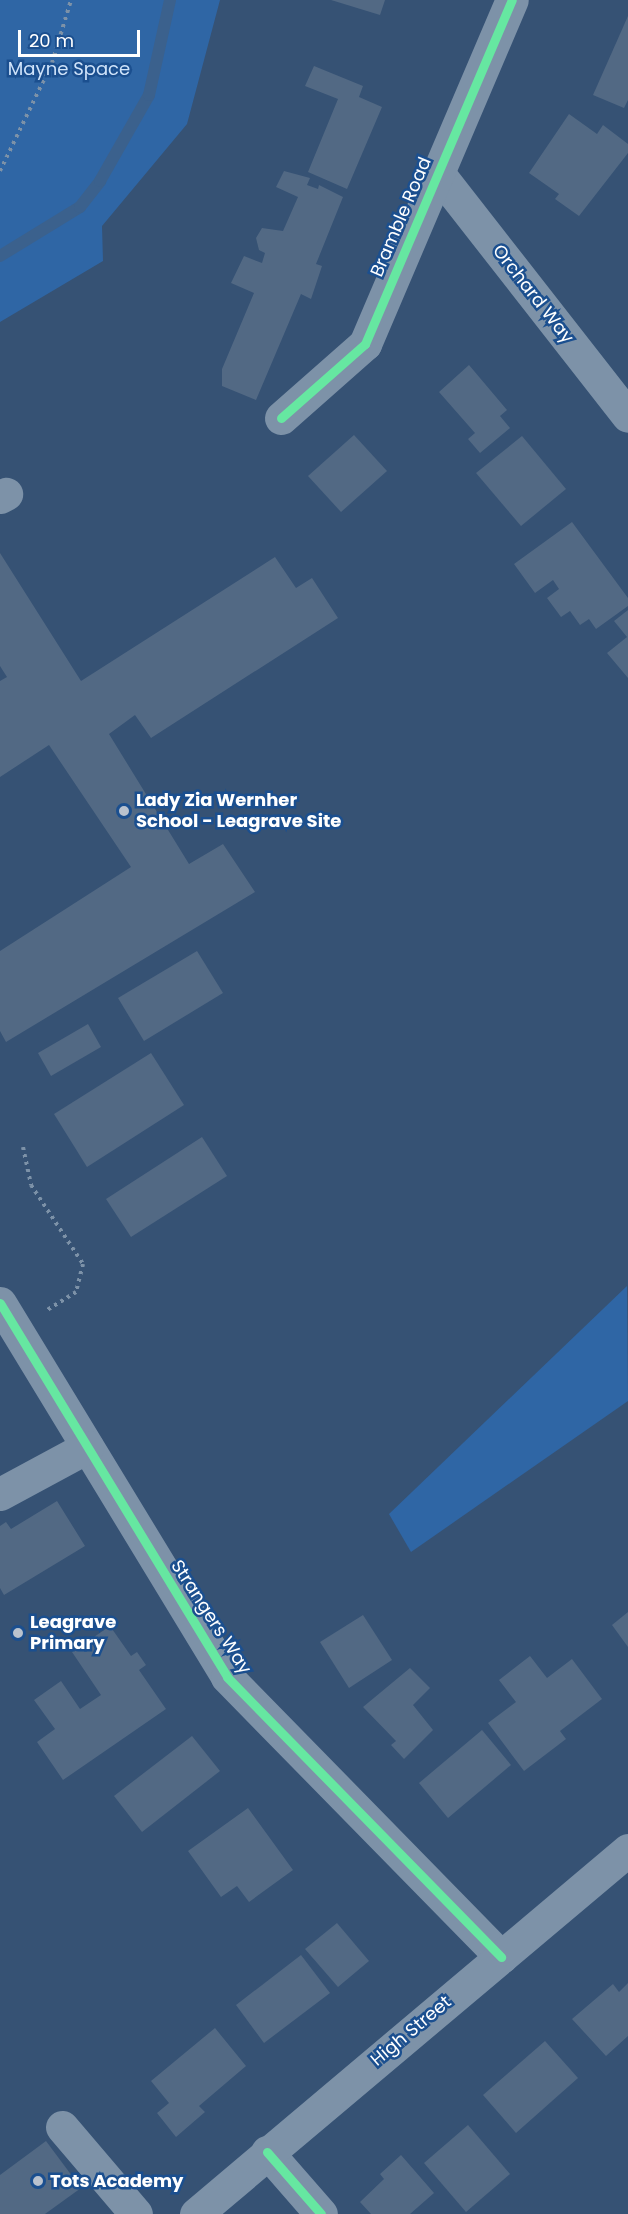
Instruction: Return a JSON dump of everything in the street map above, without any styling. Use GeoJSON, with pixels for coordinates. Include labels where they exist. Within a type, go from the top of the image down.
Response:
{"type":"FeatureCollection","features":[{"type":"Feature","properties":{"kind":"street","name":"Bramble Road"},"geometry":{"type":"LineString","coordinates":[[281,418],[365,344],[512,0]]}},
{"type":"Feature","properties":{"kind":"street","name":"Orchard Way"},"geometry":{"type":"LineString","coordinates":[[438,173],[628,416]]}},
{"type":"Feature","properties":{"kind":"street","name":"Strangers Way"},"geometry":{"type":"LineString","coordinates":[[5,1324],[87,1447],[227,1677],[501,1957]]}},
{"type":"Feature","properties":{"kind":"street"},"geometry":{"type":"LineString","coordinates":[[0,1494],[87,1447]]}},
{"type":"Feature","properties":{"kind":"street","name":"High Street"},"geometry":{"type":"LineString","coordinates":[[196,2214],[628,1850]]}},
{"type":"Feature","properties":{"kind":"street"},"geometry":{"type":"LineString","coordinates":[[62,2127],[136,2214]]}},
{"type":"Feature","properties":{"kind":"street"},"geometry":{"type":"LineString","coordinates":[[267,2152],[321,2214]]}},
{"type":"Feature","properties":{"kind":"path"},"geometry":{"type":"LineString","coordinates":[[0,171],[52,63],[71,0]]}},
{"type":"Feature","properties":{"kind":"path"},"geometry":{"type":"LineString","coordinates":[[5,1324],[76,1292],[83,1264],[31,1185],[22,1147]]}},
{"type":"Feature","properties":{"kind":"green space","name":"Mayne Space"},"geometry":{"type":"Polygon","coordinates":[[[0,0],[220,0],[187,124],[102,226],[103,261],[0,322],[0,0]]]}},
{"type":"Feature","properties":{"kind":"green space"},"geometry":{"type":"Polygon","coordinates":[[[627,1286],[628,1401],[411,1552],[389,1514],[627,1286]]]}},
{"type":"Feature","properties":{"kind":"building"},"geometry":{"type":"Polygon","coordinates":[[[331,0],[385,0],[380,15],[331,0]]]}},
{"type":"Feature","properties":{"kind":"building"},"geometry":{"type":"Polygon","coordinates":[[[628,16],[628,100],[624,108],[593,95],[628,16]]]}},
{"type":"Feature","properties":{"kind":"building"},"geometry":{"type":"Polygon","coordinates":[[[314,66],[363,86],[359,97],[382,107],[347,189],[308,172],[338,99],[305,86],[314,66]]]}},
{"type":"Feature","properties":{"kind":"building"},"geometry":{"type":"Polygon","coordinates":[[[569,114],[597,134],[603,125],[628,144],[628,153],[579,216],[555,199],[559,194],[529,173],[569,114]]]}},
{"type":"Feature","properties":{"kind":"building"},"geometry":{"type":"Polygon","coordinates":[[[284,171],[310,178],[307,185],[318,189],[319,185],[343,197],[316,264],[322,266],[311,299],[301,294],[256,400],[222,386],[222,369],[254,293],[231,283],[244,256],[262,263],[265,253],[259,250],[256,238],[262,228],[283,231],[298,197],[276,187],[284,171]]]}},
{"type":"Feature","properties":{"kind":"building"},"geometry":{"type":"Polygon","coordinates":[[[469,365],[507,410],[500,416],[510,428],[480,453],[468,439],[475,433],[439,392],[469,365]]]}},
{"type":"Feature","properties":{"kind":"building"},"geometry":{"type":"Polygon","coordinates":[[[354,435],[387,471],[341,512],[308,476],[354,435]]]}},
{"type":"Feature","properties":{"kind":"building"},"geometry":{"type":"Polygon","coordinates":[[[522,436],[566,489],[521,526],[476,473],[522,436]]]}},
{"type":"Feature","properties":{"kind":"building"},"geometry":{"type":"Polygon","coordinates":[[[572,522],[628,598],[628,606],[596,629],[589,619],[580,625],[570,611],[561,617],[547,598],[559,589],[553,580],[535,593],[514,564],[572,522]]]}},
{"type":"Feature","properties":{"kind":"building","name":"Lady Zia Wernher School - Leagrave Site"},"geometry":{"type":"Polygon","coordinates":[[[0,553],[81,681],[275,557],[296,588],[312,578],[338,618],[151,738],[135,715],[109,734],[189,864],[223,844],[255,892],[6,1042],[0,1031],[0,951],[131,867],[49,745],[0,777],[0,681],[7,677],[0,666],[0,553]]]}},
{"type":"Feature","properties":{"kind":"building"},"geometry":{"type":"Polygon","coordinates":[[[628,610],[628,678],[607,653],[627,637],[614,621],[628,610]]]}},
{"type":"Feature","properties":{"kind":"building"},"geometry":{"type":"Polygon","coordinates":[[[197,951],[223,993],[144,1041],[118,998],[197,951]]]}},
{"type":"Feature","properties":{"kind":"building"},"geometry":{"type":"Polygon","coordinates":[[[88,1024],[101,1047],[51,1076],[38,1053],[88,1024]]]}},
{"type":"Feature","properties":{"kind":"building"},"geometry":{"type":"Polygon","coordinates":[[[151,1053],[184,1105],[87,1167],[54,1114],[151,1053]]]}},
{"type":"Feature","properties":{"kind":"building"},"geometry":{"type":"Polygon","coordinates":[[[202,1137],[227,1176],[131,1237],[106,1199],[202,1137]]]}},
{"type":"Feature","properties":{"kind":"building"},"geometry":{"type":"Polygon","coordinates":[[[57,1501],[85,1546],[4,1595],[0,1588],[0,1526],[6,1522],[11,1529],[57,1501]]]}},
{"type":"Feature","properties":{"kind":"building"},"geometry":{"type":"Polygon","coordinates":[[[628,1612],[628,1647],[612,1625],[628,1612]]]}},
{"type":"Feature","properties":{"kind":"building"},"geometry":{"type":"Polygon","coordinates":[[[363,1615],[392,1660],[349,1688],[320,1642],[363,1615]]]}},
{"type":"Feature","properties":{"kind":"building"},"geometry":{"type":"Polygon","coordinates":[[[110,1626],[131,1656],[137,1652],[146,1665],[139,1670],[166,1709],[63,1780],[37,1742],[55,1729],[34,1700],[61,1681],[80,1709],[101,1695],[72,1652],[110,1626]]]}},
{"type":"Feature","properties":{"kind":"building"},"geometry":{"type":"Polygon","coordinates":[[[530,1656],[547,1678],[572,1659],[602,1699],[560,1731],[566,1739],[524,1771],[488,1723],[516,1702],[499,1680],[530,1656]]]}},
{"type":"Feature","properties":{"kind":"building"},"geometry":{"type":"Polygon","coordinates":[[[410,1668],[430,1688],[413,1705],[433,1730],[404,1759],[391,1745],[396,1741],[363,1707],[410,1668]]]}},
{"type":"Feature","properties":{"kind":"building"},"geometry":{"type":"Polygon","coordinates":[[[482,1730],[511,1765],[448,1818],[419,1783],[482,1730]]]}},
{"type":"Feature","properties":{"kind":"building"},"geometry":{"type":"Polygon","coordinates":[[[192,1736],[220,1771],[142,1832],[114,1796],[192,1736]]]}},
{"type":"Feature","properties":{"kind":"building"},"geometry":{"type":"Polygon","coordinates":[[[248,1808],[293,1870],[249,1902],[237,1886],[221,1897],[188,1851],[248,1808]]]}},
{"type":"Feature","properties":{"kind":"building"},"geometry":{"type":"Polygon","coordinates":[[[337,1923],[369,1961],[338,1987],[305,1949],[337,1923]]]}},
{"type":"Feature","properties":{"kind":"building"},"geometry":{"type":"Polygon","coordinates":[[[301,1955],[330,1993],[264,2043],[236,2005],[301,1955]]]}},
{"type":"Feature","properties":{"kind":"building"},"geometry":{"type":"Polygon","coordinates":[[[628,1983],[628,2036],[606,2056],[572,2019],[613,1984],[619,1992],[628,1983]]]}},
{"type":"Feature","properties":{"kind":"building"},"geometry":{"type":"Polygon","coordinates":[[[215,2028],[246,2066],[199,2106],[205,2112],[176,2137],[157,2113],[169,2103],[151,2081],[215,2028]]]}},
{"type":"Feature","properties":{"kind":"building"},"geometry":{"type":"Polygon","coordinates":[[[545,2041],[578,2078],[516,2133],[483,2095],[545,2041]]]}},
{"type":"Feature","properties":{"kind":"building"},"geometry":{"type":"Polygon","coordinates":[[[468,2125],[510,2174],[466,2212],[424,2163],[468,2125]]]}},
{"type":"Feature","properties":{"kind":"building","name":"Tots Academy"},"geometry":{"type":"Polygon","coordinates":[[[46,2141],[81,2188],[45,2214],[0,2214],[0,2175],[46,2141]]]}},
{"type":"Feature","properties":{"kind":"building"},"geometry":{"type":"Polygon","coordinates":[[[401,2155],[434,2193],[410,2214],[371,2214],[360,2202],[384,2179],[380,2174],[401,2155]]]}},
{"type":"Feature","properties":{"kind":"waterway"},"geometry":{"type":"LineString","coordinates":[[0,256],[80,207],[100,181],[149,95],[170,0]]}},
{"type":"Feature","properties":{"kind":"cycle path"},"geometry":{"type":"LineString","coordinates":[[281,418],[365,344],[512,0]]}},
{"type":"Feature","properties":{"kind":"cycle path"},"geometry":{"type":"LineString","coordinates":[[0,1303],[227,1677],[501,1957]]}},
{"type":"Feature","properties":{"kind":"cycle path"},"geometry":{"type":"LineString","coordinates":[[267,2152],[321,2214]]}},
{"type":"Feature","properties":{"kind":"place","name":"Lady Zia Wernher School - Leagrave Site"},"geometry":{"type":"Point","coordinates":[124,811]}},
{"type":"Feature","properties":{"kind":"place","name":"Leagrave Primary"},"geometry":{"type":"Point","coordinates":[18,1633]}},
{"type":"Feature","properties":{"kind":"place","name":"Tots Academy"},"geometry":{"type":"Point","coordinates":[38,2181]}}]}
